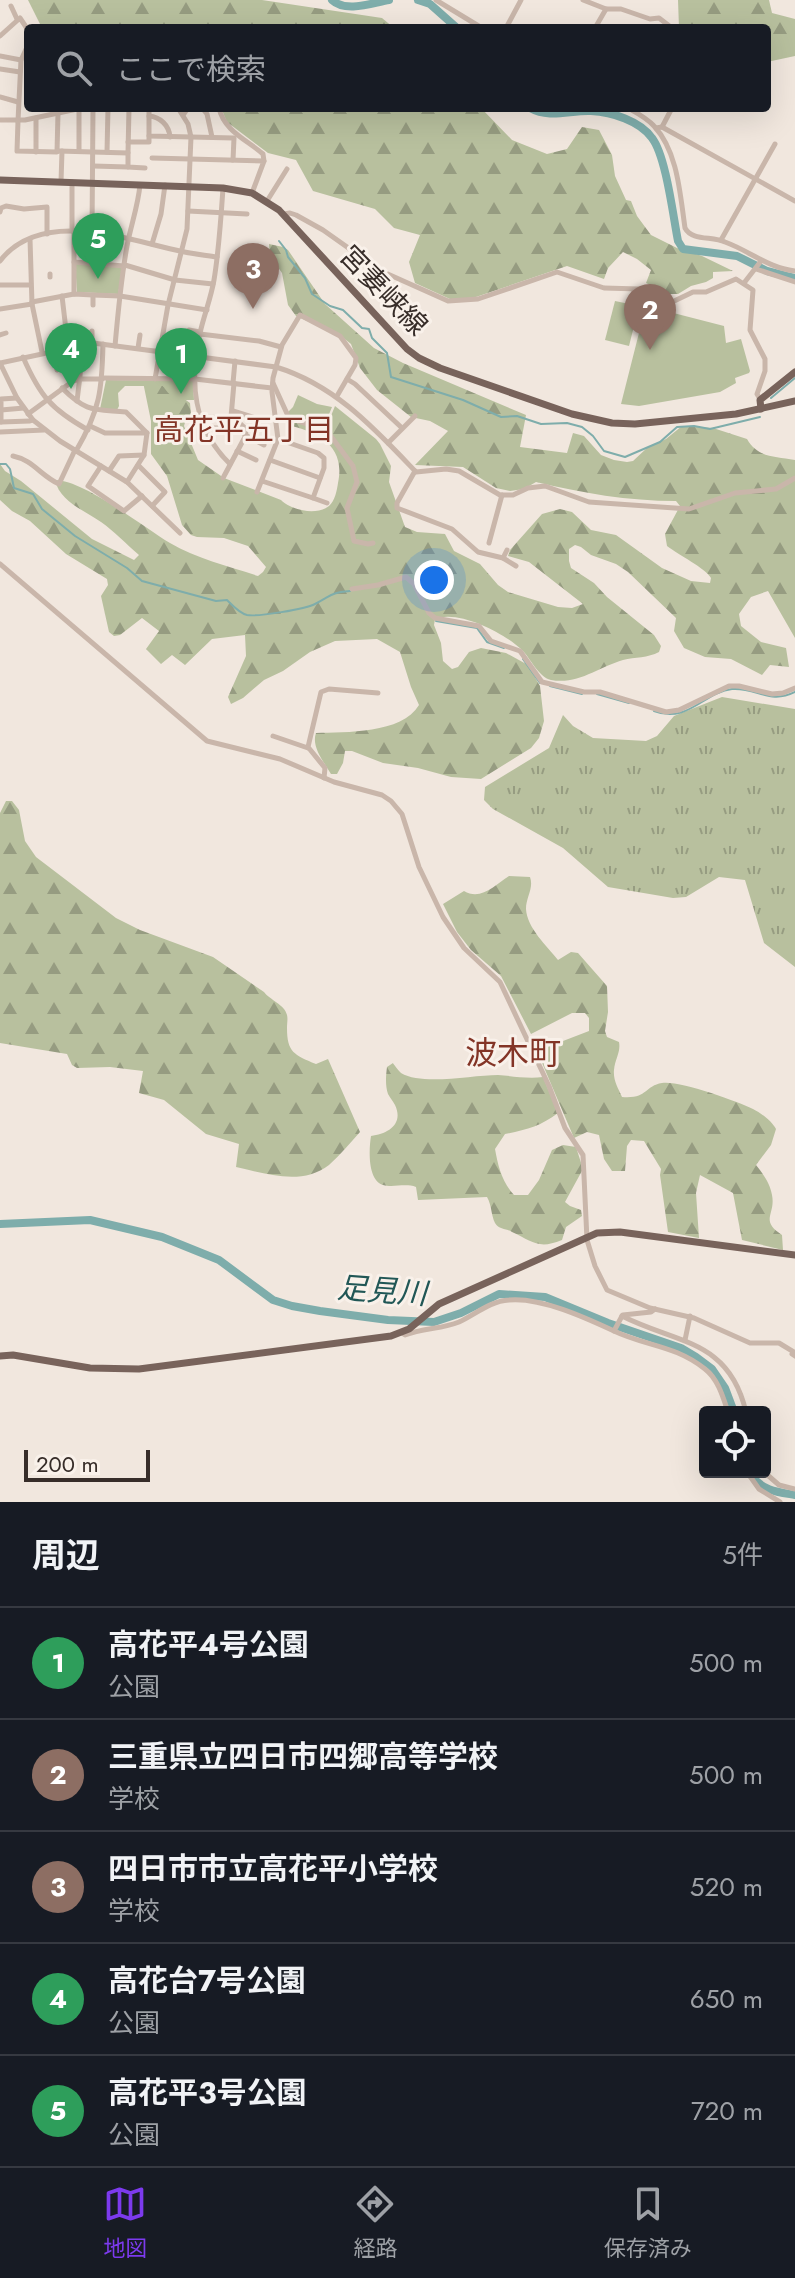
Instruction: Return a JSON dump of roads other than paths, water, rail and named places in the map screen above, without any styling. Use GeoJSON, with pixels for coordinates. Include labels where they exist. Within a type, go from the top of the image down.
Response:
{"type":"FeatureCollection","features":[{"type":"Feature","properties":{"kind":"main road","name":"宮妻峡線"},"geometry":{"type":"LineString","coordinates":[[0,180],[189,186],[252,193],[284,214],[407,349],[419,358],[572,414],[612,423],[635,424],[736,414],[760,405],[795,401]]}},
{"type":"Feature","properties":{"kind":"main road"},"geometry":{"type":"LineString","coordinates":[[760,405],[795,372]]}},
{"type":"Feature","properties":{"kind":"main road"},"geometry":{"type":"LineString","coordinates":[[0,1356],[13,1355],[90,1368],[139,1369],[385,1338],[402,1333],[439,1304],[597,1233],[620,1232],[795,1255]]}},
{"type":"Feature","properties":{"kind":"street"},"geometry":{"type":"LineString","coordinates":[[436,0],[475,24]]}},
{"type":"Feature","properties":{"kind":"street"},"geometry":{"type":"LineString","coordinates":[[508,24],[521,0]]}},
{"type":"Feature","properties":{"kind":"street"},"geometry":{"type":"LineString","coordinates":[[583,0],[606,9],[621,9],[650,19],[659,18],[667,24]]}},
{"type":"Feature","properties":{"kind":"street"},"geometry":{"type":"LineString","coordinates":[[11,6],[17,19]]}},
{"type":"Feature","properties":{"kind":"street"},"geometry":{"type":"LineString","coordinates":[[597,24],[606,9]]}},
{"type":"Feature","properties":{"kind":"street"},"geometry":{"type":"LineString","coordinates":[[17,19],[22,19],[25,24]]}},
{"type":"Feature","properties":{"kind":"street"},"geometry":{"type":"LineString","coordinates":[[0,36],[17,19]]}},
{"type":"Feature","properties":{"kind":"street"},"geometry":{"type":"LineString","coordinates":[[24,54],[20,72],[17,151],[128,153]]}},
{"type":"Feature","properties":{"kind":"street"},"geometry":{"type":"LineString","coordinates":[[0,56],[21,60]]}},
{"type":"Feature","properties":{"kind":"street"},"geometry":{"type":"LineString","coordinates":[[0,69],[20,72]]}},
{"type":"Feature","properties":{"kind":"street"},"geometry":{"type":"LineString","coordinates":[[0,97],[18,102]]}},
{"type":"Feature","properties":{"kind":"street"},"geometry":{"type":"LineString","coordinates":[[0,120],[18,121],[62,112]]}},
{"type":"Feature","properties":{"kind":"street"},"geometry":{"type":"LineString","coordinates":[[79,152],[80,112]]}},
{"type":"Feature","properties":{"kind":"street"},"geometry":{"type":"LineString","coordinates":[[92,231],[93,112]]}},
{"type":"Feature","properties":{"kind":"street"},"geometry":{"type":"LineString","coordinates":[[107,152],[108,112]]}},
{"type":"Feature","properties":{"kind":"street"},"geometry":{"type":"LineString","coordinates":[[128,167],[129,112]]}},
{"type":"Feature","properties":{"kind":"street"},"geometry":{"type":"LineString","coordinates":[[128,142],[149,142],[149,112]]}},
{"type":"Feature","properties":{"kind":"street"},"geometry":{"type":"LineString","coordinates":[[155,379],[168,305],[187,229],[191,137],[181,112]]}},
{"type":"Feature","properties":{"kind":"street"},"geometry":{"type":"LineString","coordinates":[[205,112],[212,137]]}},
{"type":"Feature","properties":{"kind":"street"},"geometry":{"type":"LineString","coordinates":[[220,112],[242,140],[263,154],[264,161],[252,193]]}},
{"type":"Feature","properties":{"kind":"street"},"geometry":{"type":"LineString","coordinates":[[635,112],[795,201]]}},
{"type":"Feature","properties":{"kind":"street"},"geometry":{"type":"LineString","coordinates":[[659,128],[669,112]]}},
{"type":"Feature","properties":{"kind":"street"},"geometry":{"type":"LineString","coordinates":[[58,113],[61,182]]}},
{"type":"Feature","properties":{"kind":"street"},"geometry":{"type":"LineString","coordinates":[[149,116],[164,123],[170,137]]}},
{"type":"Feature","properties":{"kind":"street"},"geometry":{"type":"LineString","coordinates":[[36,118],[36,152]]}},
{"type":"Feature","properties":{"kind":"street"},"geometry":{"type":"LineString","coordinates":[[659,128],[674,167],[686,230],[691,235],[721,240],[775,268],[795,271]]}},
{"type":"Feature","properties":{"kind":"street"},"geometry":{"type":"LineString","coordinates":[[149,136],[234,138],[233,160]]}},
{"type":"Feature","properties":{"kind":"street"},"geometry":{"type":"LineString","coordinates":[[721,240],[775,144]]}},
{"type":"Feature","properties":{"kind":"street"},"geometry":{"type":"LineString","coordinates":[[152,158],[264,161]]}},
{"type":"Feature","properties":{"kind":"street"},"geometry":{"type":"LineString","coordinates":[[92,166],[145,168]]}},
{"type":"Feature","properties":{"kind":"street"},"geometry":{"type":"LineString","coordinates":[[267,201],[287,169]]}},
{"type":"Feature","properties":{"kind":"street"},"geometry":{"type":"LineString","coordinates":[[72,182],[74,294]]}},
{"type":"Feature","properties":{"kind":"street"},"geometry":{"type":"LineString","coordinates":[[115,346],[124,266],[138,208],[140,184]]}},
{"type":"Feature","properties":{"kind":"street"},"geometry":{"type":"LineString","coordinates":[[152,244],[165,185]]}},
{"type":"Feature","properties":{"kind":"street"},"geometry":{"type":"LineString","coordinates":[[223,188],[214,284],[200,333],[195,379],[199,417],[213,444],[230,464]]}},
{"type":"Feature","properties":{"kind":"street"},"geometry":{"type":"LineString","coordinates":[[0,212],[6,206],[24,209],[47,207],[47,234]]}},
{"type":"Feature","properties":{"kind":"street"},"geometry":{"type":"LineString","coordinates":[[188,211],[247,214]]}},
{"type":"Feature","properties":{"kind":"street"},"geometry":{"type":"LineString","coordinates":[[284,214],[296,215],[323,230],[381,271],[448,301],[478,299],[557,272],[604,288],[639,289],[670,303],[693,292],[707,291],[736,279],[753,290],[750,330],[765,359],[765,371],[757,394],[760,405]]}},
{"type":"Feature","properties":{"kind":"street"},"geometry":{"type":"LineString","coordinates":[[1,259],[30,239],[73,231],[92,231],[217,257]]}},
{"type":"Feature","properties":{"kind":"street"},"geometry":{"type":"LineString","coordinates":[[30,239],[30,285],[42,352]]}},
{"type":"Feature","properties":{"kind":"street"},"geometry":{"type":"LineString","coordinates":[[744,283],[761,261]]}},
{"type":"Feature","properties":{"kind":"street"},"geometry":{"type":"LineString","coordinates":[[74,262],[124,266],[175,280],[214,284]]}},
{"type":"Feature","properties":{"kind":"street"},"geometry":{"type":"LineString","coordinates":[[756,269],[795,282]]}},
{"type":"Feature","properties":{"kind":"street"},"geometry":{"type":"LineString","coordinates":[[0,285],[30,285]]}},
{"type":"Feature","properties":{"kind":"street"},"geometry":{"type":"LineString","coordinates":[[0,309],[74,294],[120,296],[207,310]]}},
{"type":"Feature","properties":{"kind":"street"},"geometry":{"type":"LineString","coordinates":[[93,295],[93,305]]}},
{"type":"Feature","properties":{"kind":"street"},"geometry":{"type":"LineString","coordinates":[[62,296],[68,347]]}},
{"type":"Feature","properties":{"kind":"street"},"geometry":{"type":"LineString","coordinates":[[257,492],[278,439],[272,385],[276,367],[281,347],[300,315],[335,332],[356,358],[337,396]]}},
{"type":"Feature","properties":{"kind":"street"},"geometry":{"type":"LineString","coordinates":[[189,330],[281,347]]}},
{"type":"Feature","properties":{"kind":"street"},"geometry":{"type":"LineString","coordinates":[[92,331],[92,343]]}},
{"type":"Feature","properties":{"kind":"street"},"geometry":{"type":"LineString","coordinates":[[138,348],[140,335]]}},
{"type":"Feature","properties":{"kind":"street"},"geometry":{"type":"LineString","coordinates":[[180,533],[127,482],[33,420],[3,376],[0,362],[92,343],[276,367],[302,376],[337,396],[415,471],[459,471],[502,495],[545,486],[589,502],[689,509],[735,493],[776,489],[795,478]]}},
{"type":"Feature","properties":{"kind":"street"},"geometry":{"type":"LineString","coordinates":[[77,401],[82,344]]}},
{"type":"Feature","properties":{"kind":"street"},"geometry":{"type":"LineString","coordinates":[[13,456],[28,460],[59,484],[96,411],[102,379],[103,344]]}},
{"type":"Feature","properties":{"kind":"street"},"geometry":{"type":"LineString","coordinates":[[52,350],[57,370]]}},
{"type":"Feature","properties":{"kind":"street"},"geometry":{"type":"LineString","coordinates":[[23,357],[46,400],[59,412],[105,433],[147,433]]}},
{"type":"Feature","properties":{"kind":"street"},"geometry":{"type":"LineString","coordinates":[[231,414],[235,361]]}},
{"type":"Feature","properties":{"kind":"street"},"geometry":{"type":"LineString","coordinates":[[0,410],[26,411],[80,379],[195,379],[272,385]]}},
{"type":"Feature","properties":{"kind":"street"},"geometry":{"type":"LineString","coordinates":[[347,379],[402,428]]}},
{"type":"Feature","properties":{"kind":"street"},"geometry":{"type":"LineString","coordinates":[[272,385],[289,418],[327,431],[351,462],[357,482],[347,508],[354,541],[373,543]]}},
{"type":"Feature","properties":{"kind":"street"},"geometry":{"type":"LineString","coordinates":[[0,388],[11,388]]}},
{"type":"Feature","properties":{"kind":"street"},"geometry":{"type":"LineString","coordinates":[[62,388],[96,411],[126,412],[147,433]]}},
{"type":"Feature","properties":{"kind":"street"},"geometry":{"type":"LineString","coordinates":[[17,398],[0,400],[0,422],[33,420]]}},
{"type":"Feature","properties":{"kind":"street"},"geometry":{"type":"LineString","coordinates":[[199,417],[231,414],[262,420]]}},
{"type":"Feature","properties":{"kind":"street"},"geometry":{"type":"LineString","coordinates":[[223,478],[245,435],[243,425],[231,414]]}},
{"type":"Feature","properties":{"kind":"street"},"geometry":{"type":"LineString","coordinates":[[388,443],[415,416]]}},
{"type":"Feature","properties":{"kind":"street"},"geometry":{"type":"LineString","coordinates":[[15,422],[15,432]]}},
{"type":"Feature","properties":{"kind":"street"},"geometry":{"type":"LineString","coordinates":[[204,428],[218,428]]}},
{"type":"Feature","properties":{"kind":"street"},"geometry":{"type":"LineString","coordinates":[[0,432],[44,430]]}},
{"type":"Feature","properties":{"kind":"street"},"geometry":{"type":"LineString","coordinates":[[127,482],[144,455],[147,433]]}},
{"type":"Feature","properties":{"kind":"street"},"geometry":{"type":"LineString","coordinates":[[245,435],[264,445]]}},
{"type":"Feature","properties":{"kind":"street"},"geometry":{"type":"LineString","coordinates":[[278,439],[323,456],[325,465],[313,498]]}},
{"type":"Feature","properties":{"kind":"street"},"geometry":{"type":"LineString","coordinates":[[237,451],[256,460]]}},
{"type":"Feature","properties":{"kind":"street"},"geometry":{"type":"LineString","coordinates":[[109,471],[119,456],[144,455]]}},
{"type":"Feature","properties":{"kind":"street"},"geometry":{"type":"LineString","coordinates":[[270,460],[320,478]]}},
{"type":"Feature","properties":{"kind":"street"},"geometry":{"type":"LineString","coordinates":[[138,465],[165,492],[152,506]]}},
{"type":"Feature","properties":{"kind":"street"},"geometry":{"type":"LineString","coordinates":[[101,466],[88,486],[124,511],[142,496]]}},
{"type":"Feature","properties":{"kind":"street"},"geometry":{"type":"LineString","coordinates":[[415,471],[397,508],[452,529],[478,552],[503,558],[516,566]]}},
{"type":"Feature","properties":{"kind":"street"},"geometry":{"type":"LineString","coordinates":[[262,481],[327,503]]}},
{"type":"Feature","properties":{"kind":"street"},"geometry":{"type":"LineString","coordinates":[[489,543],[502,495]]}},
{"type":"Feature","properties":{"kind":"street"},"geometry":{"type":"LineString","coordinates":[[503,558],[507,550]]}},
{"type":"Feature","properties":{"kind":"street"},"geometry":{"type":"LineString","coordinates":[[0,564],[207,741],[280,759],[324,778],[382,795],[391,801],[402,814],[419,867],[449,927],[464,948],[500,982],[549,1086],[565,1128],[585,1159],[590,1254],[607,1290],[655,1309],[690,1316],[750,1343],[779,1343],[794,1352],[792,1354],[795,1356]]}},
{"type":"Feature","properties":{"kind":"street"},"geometry":{"type":"LineString","coordinates":[[352,589],[408,578],[431,615],[442,621],[479,626],[491,641],[520,651],[542,682],[584,692],[600,692],[660,711],[679,710],[729,686],[772,694],[795,688]]}},
{"type":"Feature","properties":{"kind":"street"},"geometry":{"type":"LineString","coordinates":[[309,749],[323,690],[378,693]]}},
{"type":"Feature","properties":{"kind":"street"},"geometry":{"type":"LineString","coordinates":[[273,736],[309,749],[325,768],[324,778]]}},
{"type":"Feature","properties":{"kind":"street"},"geometry":{"type":"LineString","coordinates":[[402,1333],[405,1335],[418,1329],[458,1322],[497,1302],[529,1300],[667,1348],[713,1376],[726,1406]]}},
{"type":"Feature","properties":{"kind":"street"},"geometry":{"type":"LineString","coordinates":[[622,1316],[655,1309]]}},
{"type":"Feature","properties":{"kind":"street"},"geometry":{"type":"LineString","coordinates":[[614,1331],[622,1316]]}},
{"type":"Feature","properties":{"kind":"street"},"geometry":{"type":"LineString","coordinates":[[622,1316],[685,1340],[711,1354],[724,1365],[737,1386],[744,1406]]}},
{"type":"Feature","properties":{"kind":"street"},"geometry":{"type":"LineString","coordinates":[[685,1340],[690,1316]]}},
{"type":"Feature","properties":{"kind":"street"},"geometry":{"type":"LineString","coordinates":[[751,1478],[759,1489],[780,1502]]}},
{"type":"Feature","properties":{"kind":"street"},"geometry":{"type":"LineString","coordinates":[[771,1478],[779,1485],[795,1489]]}},
{"type":"Feature","properties":{"kind":"waterway"},"geometry":{"type":"LineString","coordinates":[[332,0],[352,7],[389,0]]}},
{"type":"Feature","properties":{"kind":"waterway"},"geometry":{"type":"LineString","coordinates":[[418,0],[430,4],[452,24]]}},
{"type":"Feature","properties":{"kind":"waterway"},"geometry":{"type":"LineString","coordinates":[[543,112],[573,112]]}},
{"type":"Feature","properties":{"kind":"waterway"},"geometry":{"type":"LineString","coordinates":[[599,112],[625,118],[652,138],[661,158],[678,241],[683,249],[737,256],[767,271],[795,278]]}},
{"type":"Feature","properties":{"kind":"waterway"},"geometry":{"type":"LineString","coordinates":[[279,241],[305,278],[312,294],[330,306],[343,310],[362,328],[369,329],[372,338],[387,353],[391,377],[463,400],[501,417],[517,416],[541,424],[567,423],[582,427],[604,451],[625,457],[660,442],[677,427],[710,429],[760,417]]}},
{"type":"Feature","properties":{"kind":"waterway"},"geometry":{"type":"LineString","coordinates":[[771,398],[795,378]]}},
{"type":"Feature","properties":{"kind":"waterway"},"geometry":{"type":"LineString","coordinates":[[0,464],[6,464],[10,469],[14,488],[33,494],[42,509],[75,536],[127,568],[142,581],[216,601],[227,600],[247,615],[302,608],[334,594],[350,591]]}},
{"type":"Feature","properties":{"kind":"waterway"},"geometry":{"type":"LineString","coordinates":[[436,621],[477,628],[487,642],[504,648]]}},
{"type":"Feature","properties":{"kind":"waterway"},"geometry":{"type":"LineString","coordinates":[[523,659],[540,683]]}},
{"type":"Feature","properties":{"kind":"waterway"},"geometry":{"type":"LineString","coordinates":[[550,686],[582,694]]}},
{"type":"Feature","properties":{"kind":"waterway"},"geometry":{"type":"LineString","coordinates":[[654,711],[666,714],[686,711],[722,691],[732,689],[778,697],[795,692]]}},
{"type":"Feature","properties":{"kind":"waterway"},"geometry":{"type":"LineString","coordinates":[[597,694],[629,703]]}},
{"type":"Feature","properties":{"kind":"waterway","name":"足見川"},"geometry":{"type":"LineString","coordinates":[[0,1224],[90,1220],[162,1237],[219,1260],[273,1300],[320,1311],[388,1320],[434,1322],[461,1313],[499,1294],[545,1297],[681,1348],[712,1369],[725,1388],[732,1406]]}},
{"type":"Feature","properties":{"kind":"waterway","name":"足見川"},"geometry":{"type":"LineString","coordinates":[[754,1478],[766,1488],[795,1495]]}},
{"type":"Feature","properties":{"kind":"place","name":"高花平3号公園"},"geometry":{"type":"Point","coordinates":[98,279]}},
{"type":"Feature","properties":{"kind":"place","name":"四日市市立高花平小学校"},"geometry":{"type":"Point","coordinates":[253,309]}},
{"type":"Feature","properties":{"kind":"place","name":"三重県立四日市四郷高等学校"},"geometry":{"type":"Point","coordinates":[650,350]}},
{"type":"Feature","properties":{"kind":"place","name":"高花台7号公園"},"geometry":{"type":"Point","coordinates":[71,389]}},
{"type":"Feature","properties":{"kind":"place","name":"高花平4号公園"},"geometry":{"type":"Point","coordinates":[181,394]}},
{"type":"Feature","properties":{"kind":"district","name":"高花平五丁目"},"geometry":{"type":"Point","coordinates":[244,430]}},
{"type":"Feature","properties":{"kind":"district","name":"波木町"},"geometry":{"type":"Point","coordinates":[513,1053]}}]}
